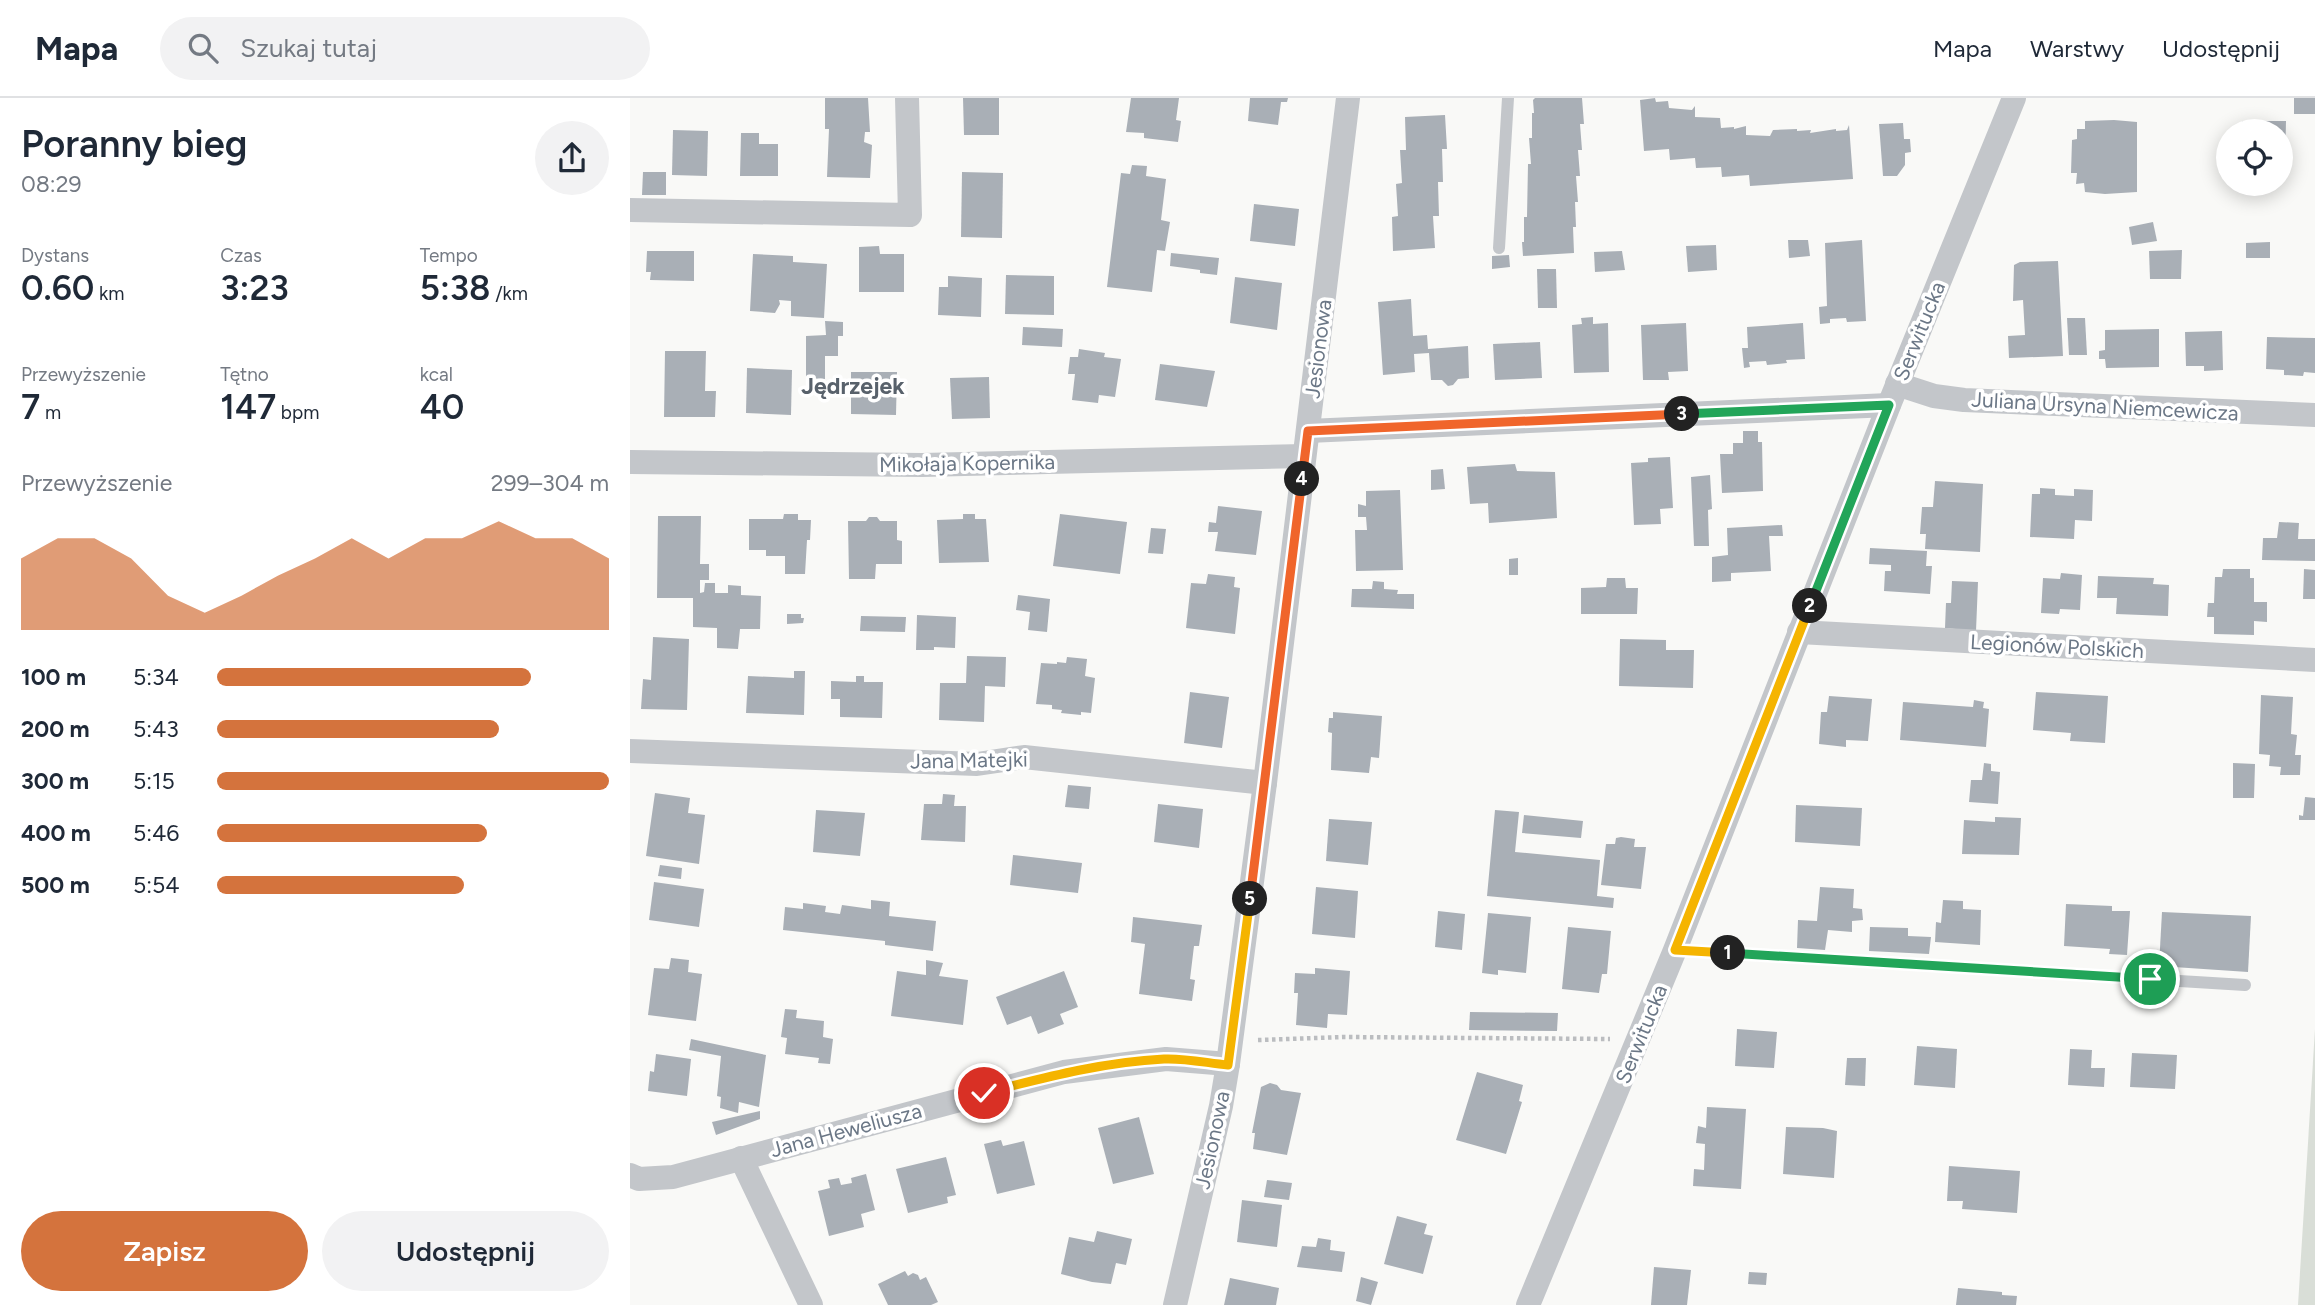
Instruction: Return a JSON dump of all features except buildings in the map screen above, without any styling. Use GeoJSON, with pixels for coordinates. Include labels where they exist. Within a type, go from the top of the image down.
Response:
{"type":"FeatureCollection","features":[{"type":"Feature","properties":{"kind":"street"},"geometry":{"type":"LineString","coordinates":[[630,210],[910,215],[907,98]]}},
{"type":"Feature","properties":{"kind":"street","name":"Jesionowa"},"geometry":{"type":"LineString","coordinates":[[1175,1305],[1221,1106],[1230,1052],[1348,98]]}},
{"type":"Feature","properties":{"kind":"street","name":"Serwitucka"},"geometry":{"type":"LineString","coordinates":[[1528,1305],[1675,950],[1893,394],[2014,98]]}},
{"type":"Feature","properties":{"kind":"street"},"geometry":{"type":"LineString","coordinates":[[1308,431],[1893,394]]}},
{"type":"Feature","properties":{"kind":"street","name":"Juliana Ursyna Niemcewicza"},"geometry":{"type":"LineString","coordinates":[[1893,394],[1964,400],[2315,415]]}},
{"type":"Feature","properties":{"kind":"street","name":"Mikołaja Kopernika"},"geometry":{"type":"LineString","coordinates":[[630,462],[922,465],[1304,456]]}},
{"type":"Feature","properties":{"kind":"street","name":"Legionów Polskich"},"geometry":{"type":"LineString","coordinates":[[1799,632],[2315,660]]}},
{"type":"Feature","properties":{"kind":"street","name":"Jana Matejki"},"geometry":{"type":"LineString","coordinates":[[630,751],[977,765],[1024,757],[1265,783]]}},
{"type":"Feature","properties":{"kind":"street","name":"Jana Heweliusza"},"geometry":{"type":"LineString","coordinates":[[630,1175],[639,1180],[673,1177],[1064,1072],[1230,1052]]}},
{"type":"Feature","properties":{"kind":"street"},"geometry":{"type":"LineString","coordinates":[[741,1158],[811,1305]]}},
{"type":"Feature","properties":{"kind":"lane"},"geometry":{"type":"LineString","coordinates":[[1499,248],[1508,98]]}},
{"type":"Feature","properties":{"kind":"lane"},"geometry":{"type":"LineString","coordinates":[[1675,950],[2245,985]]}},
{"type":"Feature","properties":{"kind":"path"},"geometry":{"type":"LineString","coordinates":[[1230,1052],[1344,1037],[1614,1039]]}},
{"type":"Feature","properties":{"kind":"shaded area"},"geometry":{"type":"Polygon","coordinates":[[[2315,1029],[2315,1305],[2298,1305],[2315,1029]]]}},
{"type":"Feature","properties":{"kind":"district","name":"Jędrzejek"},"geometry":{"type":"Point","coordinates":[853,386]}},
{"type":"Feature","properties":{"kind":"route"},"geometry":{"type":"LineString","coordinates":[[984,1093],[1064,1072],[1108,1065],[1166,1059],[1228,1065],[1308,431],[1889,405],[1675,950],[2150,979]]}}]}
